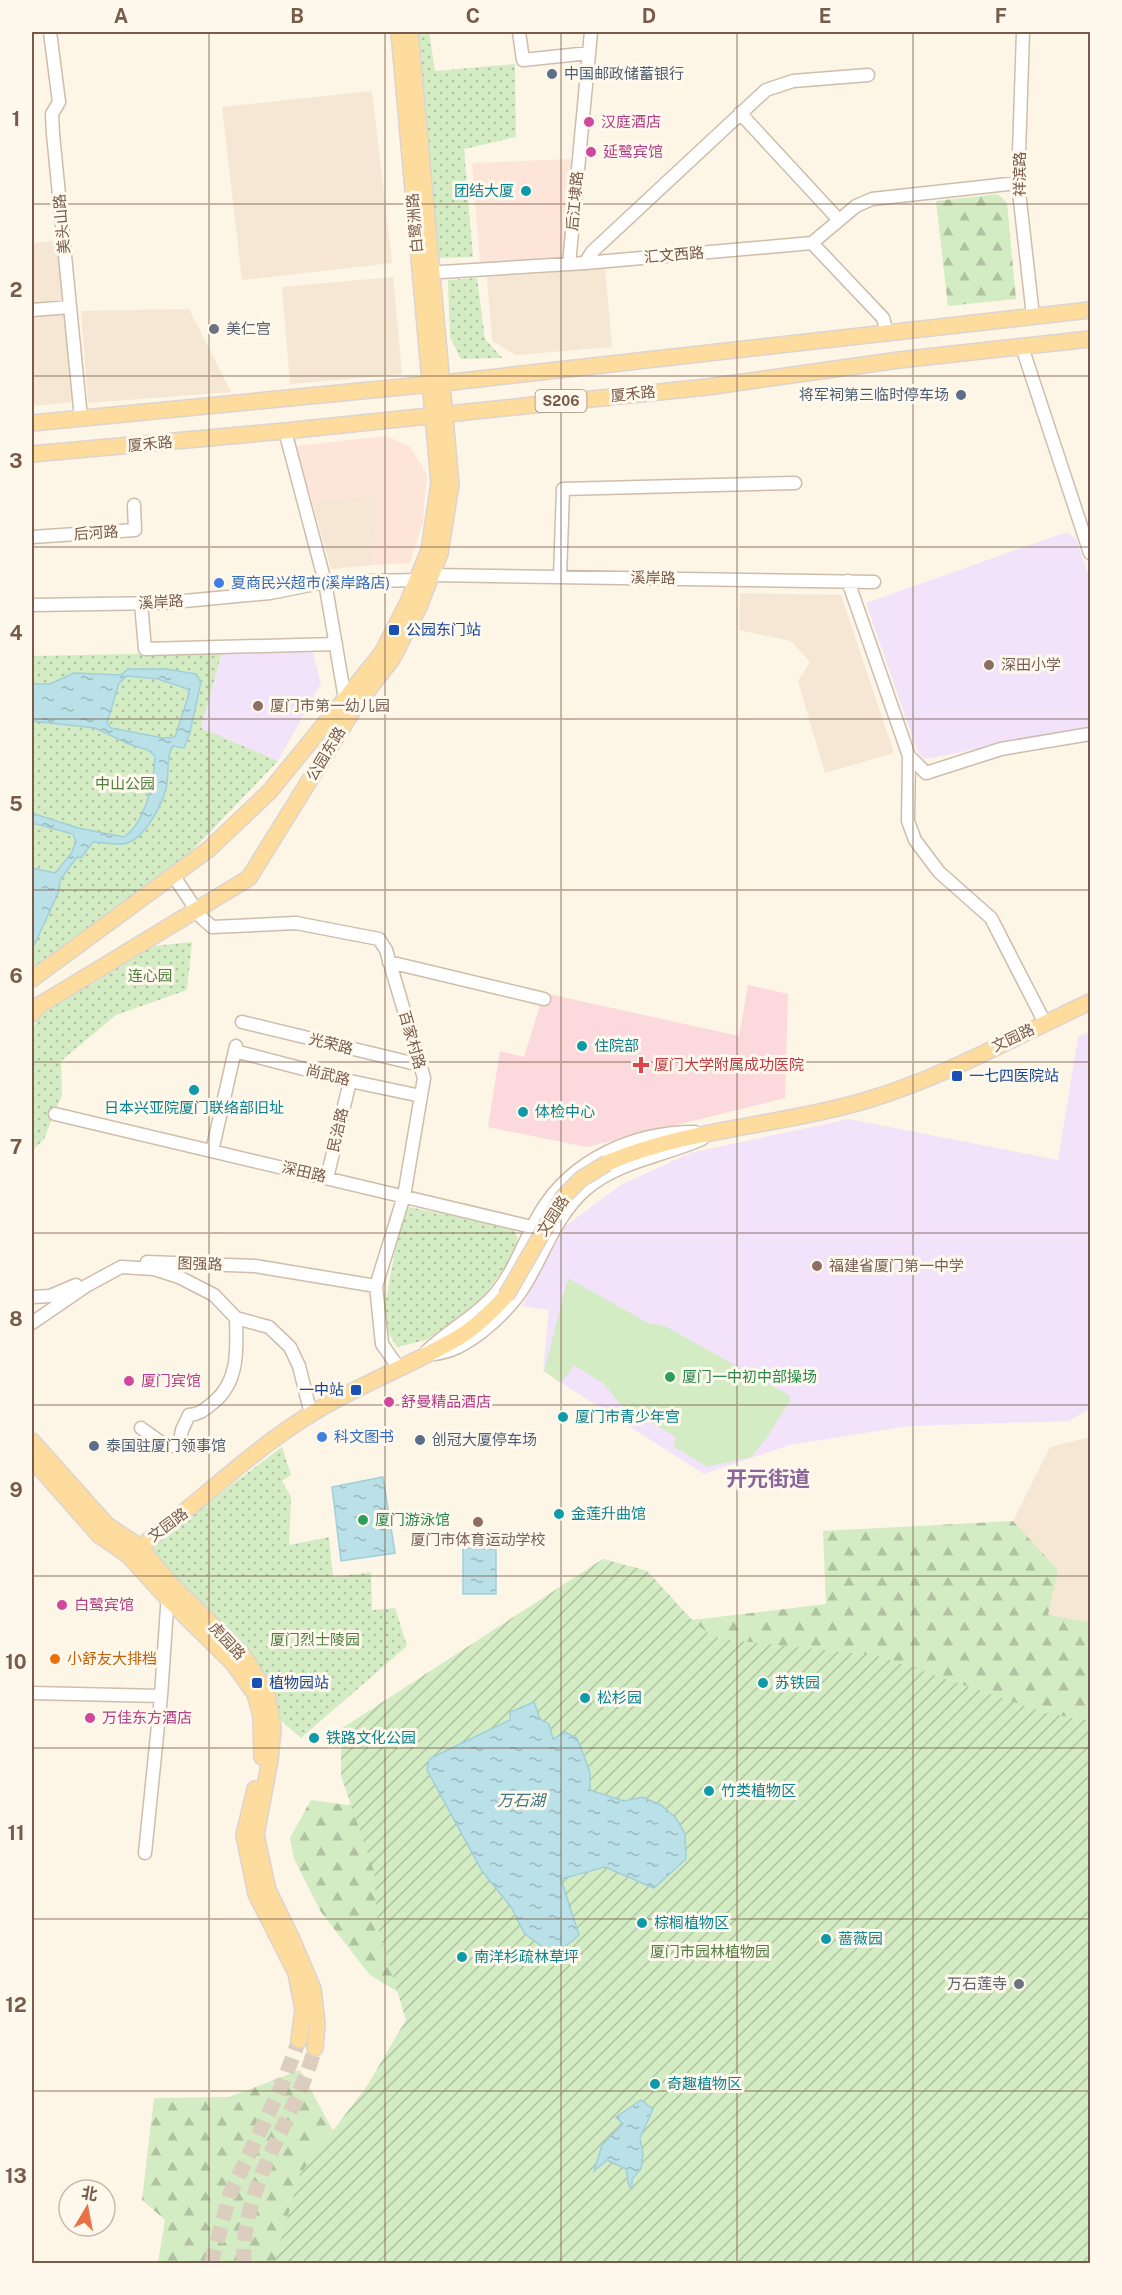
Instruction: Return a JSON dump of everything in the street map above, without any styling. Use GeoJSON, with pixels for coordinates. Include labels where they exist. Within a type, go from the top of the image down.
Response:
{"type":"FeatureCollection","features":[{"type":"Feature","properties":{"kind":"main road","name":"白鹭洲路"},"geometry":{"type":"LineString","coordinates":[[399,32],[436,383]]}},
{"type":"Feature","properties":{"kind":"main road","name":"白鹭洲路"},"geometry":{"type":"LineString","coordinates":[[410,32],[425,273]]}},
{"type":"Feature","properties":{"kind":"main road","name":"S206"},"geometry":{"type":"LineString","coordinates":[[32,423],[436,383],[1090,310]]}},
{"type":"Feature","properties":{"kind":"main road","name":"厦禾路"},"geometry":{"type":"LineString","coordinates":[[32,454],[285,431],[438,413],[706,387],[899,360],[1090,339]]}},
{"type":"Feature","properties":{"kind":"main road","name":"公园东路"},"geometry":{"type":"LineString","coordinates":[[32,979],[209,849],[270,791],[382,653],[429,550],[439,483],[436,383]]}},
{"type":"Feature","properties":{"kind":"main road","name":"公园东路"},"geometry":{"type":"LineString","coordinates":[[32,1014],[38,1006],[196,908],[249,878],[355,707],[392,659],[432,575],[440,553],[451,484],[438,413]]}},
{"type":"Feature","properties":{"kind":"main road","name":"文园路"},"geometry":{"type":"LineString","coordinates":[[134,1551],[172,1524],[279,1435],[311,1413],[462,1336],[486,1317],[506,1296],[563,1197],[581,1179],[607,1163],[639,1150],[863,1101],[914,1084],[1090,1002]]}},
{"type":"Feature","properties":{"kind":"main road","name":"虎园路"},"geometry":{"type":"LineString","coordinates":[[32,1441],[107,1525],[243,1655],[267,1694],[273,1728],[270,1760],[256,1835],[267,1890],[308,1973],[316,2004],[315,2048]]}},
{"type":"Feature","properties":{"kind":"main road","name":"虎园路"},"geometry":{"type":"LineString","coordinates":[[32,1459],[99,1535],[134,1551],[168,1599],[233,1663],[255,1694],[261,1716],[263,1753],[244,1835],[256,1894],[287,1952],[302,1998],[299,2040]]}},
{"type":"Feature","properties":{"kind":"street","name":"美头山路"},"geometry":{"type":"LineString","coordinates":[[50,32],[59,102],[52,114],[81,418]]}},
{"type":"Feature","properties":{"kind":"street"},"geometry":{"type":"LineString","coordinates":[[519,32],[523,60],[589,53]]}},
{"type":"Feature","properties":{"kind":"street","name":"后江埭路"},"geometry":{"type":"LineString","coordinates":[[569,264],[591,32]]}},
{"type":"Feature","properties":{"kind":"street","name":"祥滨路"},"geometry":{"type":"LineString","coordinates":[[1023,32],[1018,183],[1033,316]]}},
{"type":"Feature","properties":{"kind":"street"},"geometry":{"type":"LineString","coordinates":[[585,263],[592,252],[766,90],[793,81],[868,75]]}},
{"type":"Feature","properties":{"kind":"street"},"geometry":{"type":"LineString","coordinates":[[740,114],[838,219]]}},
{"type":"Feature","properties":{"kind":"street"},"geometry":{"type":"LineString","coordinates":[[887,332],[883,318],[812,243],[856,206],[891,195],[1018,183]]}},
{"type":"Feature","properties":{"kind":"street","name":"汇文西路"},"geometry":{"type":"LineString","coordinates":[[425,273],[585,263],[812,243]]}},
{"type":"Feature","properties":{"kind":"street"},"geometry":{"type":"LineString","coordinates":[[32,310],[70,307]]}},
{"type":"Feature","properties":{"kind":"street"},"geometry":{"type":"LineString","coordinates":[[1022,347],[1090,553]]}},
{"type":"Feature","properties":{"kind":"street"},"geometry":{"type":"LineString","coordinates":[[285,431],[325,582],[345,699]]}},
{"type":"Feature","properties":{"kind":"street"},"geometry":{"type":"LineString","coordinates":[[560,577],[562,489],[795,483]]}},
{"type":"Feature","properties":{"kind":"street","name":"后河路"},"geometry":{"type":"LineString","coordinates":[[32,537],[135,530],[134,505]]}},
{"type":"Feature","properties":{"kind":"street","name":"溪岸路"},"geometry":{"type":"LineString","coordinates":[[432,575],[874,582]]}},
{"type":"Feature","properties":{"kind":"street","name":"溪岸路"},"geometry":{"type":"LineString","coordinates":[[32,605],[141,603],[270,592],[325,582],[417,580]]}},
{"type":"Feature","properties":{"kind":"street"},"geometry":{"type":"LineString","coordinates":[[848,581],[909,756],[908,821],[915,840],[939,872],[991,918],[1044,1023]]}},
{"type":"Feature","properties":{"kind":"street"},"geometry":{"type":"LineString","coordinates":[[141,603],[145,649],[336,644]]}},
{"type":"Feature","properties":{"kind":"street"},"geometry":{"type":"LineString","coordinates":[[909,756],[926,772],[1001,748],[1090,735]]}},
{"type":"Feature","properties":{"kind":"street","name":"百家村路"},"geometry":{"type":"LineString","coordinates":[[173,875],[201,918],[212,927],[296,923],[379,939],[389,962],[424,1078],[404,1196],[376,1286],[382,1344],[398,1367]]}},
{"type":"Feature","properties":{"kind":"street"},"geometry":{"type":"LineString","coordinates":[[389,962],[544,999]]}},
{"type":"Feature","properties":{"kind":"street","name":"光荣路"},"geometry":{"type":"LineString","coordinates":[[242,1022],[420,1065]]}},
{"type":"Feature","properties":{"kind":"street","name":"尚武路"},"geometry":{"type":"LineString","coordinates":[[212,1151],[236,1049],[350,1081],[421,1096]]}},
{"type":"Feature","properties":{"kind":"street","name":"民治路"},"geometry":{"type":"LineString","coordinates":[[327,1178],[350,1081]]}},
{"type":"Feature","properties":{"kind":"street","name":"深田路"},"geometry":{"type":"LineString","coordinates":[[55,1114],[553,1232]]}},
{"type":"Feature","properties":{"kind":"street"},"geometry":{"type":"LineString","coordinates":[[422,1356],[442,1336],[480,1310],[497,1292],[556,1190],[576,1170],[603,1154],[636,1140],[670,1132],[717,1132]]}},
{"type":"Feature","properties":{"kind":"street"},"geometry":{"type":"LineString","coordinates":[[422,1356],[449,1352],[493,1323],[525,1284],[572,1202],[588,1188],[612,1172],[642,1159],[674,1152],[717,1132]]}},
{"type":"Feature","properties":{"kind":"street","name":"图强路"},"geometry":{"type":"LineString","coordinates":[[32,1297],[50,1296],[64,1291],[114,1264],[129,1261],[255,1266],[376,1286]]}},
{"type":"Feature","properties":{"kind":"street"},"geometry":{"type":"LineString","coordinates":[[32,1323],[86,1286],[121,1267],[154,1269],[179,1276],[214,1295],[237,1318],[269,1327],[290,1347],[299,1366],[311,1413]]}},
{"type":"Feature","properties":{"kind":"street"},"geometry":{"type":"LineString","coordinates":[[141,1428],[166,1446],[179,1445],[182,1430],[189,1415],[199,1414],[226,1392],[237,1359],[237,1318]]}},
{"type":"Feature","properties":{"kind":"street"},"geometry":{"type":"LineString","coordinates":[[146,1853],[169,1582]]}},
{"type":"Feature","properties":{"kind":"street"},"geometry":{"type":"LineString","coordinates":[[32,1693],[161,1696]]}},
{"type":"Feature","properties":{"kind":"shaded area"},"geometry":{"type":"Polygon","coordinates":[[[372,91],[392,263],[242,280],[222,107],[372,91]]]}},
{"type":"Feature","properties":{"kind":"shaded area"},"geometry":{"type":"Polygon","coordinates":[[[571,159],[565,259],[480,263],[472,163],[571,159]]]}},
{"type":"Feature","properties":{"kind":"shaded area"},"geometry":{"type":"Polygon","coordinates":[[[63,240],[75,402],[32,406],[32,243],[63,240]]]}},
{"type":"Feature","properties":{"kind":"shaded area"},"geometry":{"type":"Polygon","coordinates":[[[605,268],[612,347],[516,355],[492,341],[487,277],[605,268]]]}},
{"type":"Feature","properties":{"kind":"shaded area"},"geometry":{"type":"Polygon","coordinates":[[[393,277],[402,374],[290,384],[282,287],[393,277]]]}},
{"type":"Feature","properties":{"kind":"shaded area"},"geometry":{"type":"Polygon","coordinates":[[[189,309],[231,392],[88,403],[81,311],[189,309]]]}},
{"type":"Feature","properties":{"kind":"shaded area"},"geometry":{"type":"Polygon","coordinates":[[[387,436],[410,447],[427,474],[423,523],[410,563],[373,565],[378,495],[312,501],[295,446],[387,436]]]}},
{"type":"Feature","properties":{"kind":"shaded area"},"geometry":{"type":"Polygon","coordinates":[[[378,494],[373,565],[331,569],[312,501],[378,494]]]}},
{"type":"Feature","properties":{"kind":"shaded area","name":"深田小学"},"geometry":{"type":"Polygon","coordinates":[[[1067,532],[1076,539],[1090,579],[1090,727],[925,759],[918,753],[866,603],[1067,532]]]}},
{"type":"Feature","properties":{"kind":"shaded area"},"geometry":{"type":"Polygon","coordinates":[[[740,593],[841,595],[894,753],[825,773],[798,681],[810,662],[791,641],[739,630],[740,593]]]}},
{"type":"Feature","properties":{"kind":"shaded area","name":"厦门市第一幼儿园"},"geometry":{"type":"Polygon","coordinates":[[[312,650],[321,683],[278,761],[201,728],[222,652],[312,650]]]}},
{"type":"Feature","properties":{"kind":"shaded area","name":"厦门大学附属成功医院"},"geometry":{"type":"Polygon","coordinates":[[[748,985],[788,994],[785,1098],[587,1147],[488,1127],[500,1051],[524,1057],[544,993],[739,1036],[748,985]]]}},
{"type":"Feature","properties":{"kind":"shaded area","name":"福建省厦门第一中学"},"geometry":{"type":"Polygon","coordinates":[[[1090,1031],[1090,1408],[1069,1421],[909,1426],[789,1445],[704,1474],[543,1371],[549,1310],[522,1306],[565,1226],[621,1185],[690,1153],[849,1119],[1058,1160],[1078,1037],[1090,1031]]]}},
{"type":"Feature","properties":{"kind":"shaded area"},"geometry":{"type":"Polygon","coordinates":[[[1090,1437],[1090,1622],[1048,1615],[1013,1521],[1050,1447],[1090,1437]]]}},
{"type":"Feature","properties":{"kind":"green space"},"geometry":{"type":"Polygon","coordinates":[[[416,32],[429,32],[435,71],[515,64],[516,137],[464,149],[473,257],[436,258],[416,32]]]}},
{"type":"Feature","properties":{"kind":"green space"},"geometry":{"type":"Polygon","coordinates":[[[998,194],[1007,203],[1016,299],[948,306],[936,201],[998,194]]]}},
{"type":"Feature","properties":{"kind":"green space"},"geometry":{"type":"Polygon","coordinates":[[[477,278],[485,339],[502,358],[461,359],[450,337],[448,280],[477,278]]]}},
{"type":"Feature","properties":{"kind":"green space","name":"中山公园"},"geometry":{"type":"Polygon","coordinates":[[[222,652],[201,728],[278,761],[185,858],[32,972],[32,656],[222,652]]]}},
{"type":"Feature","properties":{"kind":"green space","name":"连心园"},"geometry":{"type":"Polygon","coordinates":[[[192,942],[187,990],[116,1015],[61,1061],[62,1095],[44,1139],[32,1151],[32,1029],[45,1011],[109,963],[155,946],[192,942]]]}},
{"type":"Feature","properties":{"kind":"green space"},"geometry":{"type":"Polygon","coordinates":[[[403,1206],[513,1227],[518,1240],[509,1262],[478,1304],[426,1340],[397,1347],[382,1322],[403,1206]]]}},
{"type":"Feature","properties":{"kind":"green space","name":"厦门一中初中部操场"},"geometry":{"type":"Polygon","coordinates":[[[568,1278],[648,1323],[665,1326],[790,1396],[790,1401],[766,1439],[751,1457],[707,1467],[673,1446],[676,1437],[621,1405],[604,1384],[574,1365],[561,1383],[544,1371],[568,1278]]]}},
{"type":"Feature","properties":{"kind":"green space","name":"厦门烈士陵园"},"geometry":{"type":"Polygon","coordinates":[[[282,1447],[291,1475],[282,1481],[291,1497],[289,1545],[329,1537],[333,1577],[371,1572],[372,1610],[395,1608],[407,1646],[301,1738],[276,1716],[263,1676],[243,1643],[143,1551],[282,1447]]]}},
{"type":"Feature","properties":{"kind":"green space","name":"厦门市园林植物园"},"geometry":{"type":"Polygon","coordinates":[[[1013,1521],[1058,1570],[1048,1615],[1090,1622],[1090,2263],[158,2263],[165,2220],[142,2200],[154,2098],[229,2097],[300,2070],[332,2129],[366,2135],[421,2007],[369,1974],[321,1912],[294,1859],[290,1838],[311,1800],[347,1805],[385,1794],[368,1742],[390,1698],[603,1559],[647,1571],[692,1620],[826,1604],[823,1531],[1013,1521]]]}},
{"type":"Feature","properties":{"kind":"green space","name":"厦门市园林植物园"},"geometry":{"type":"Polygon","coordinates":[[[603,1559],[647,1571],[692,1620],[714,1638],[878,1656],[1046,1713],[1090,1721],[1090,2263],[274,2264],[300,2174],[367,2086],[406,2020],[378,1928],[374,1871],[341,1776],[341,1729],[603,1559]]]}},
{"type":"Feature","properties":{"kind":"water"},"geometry":{"type":"Polygon","coordinates":[[[128,669],[166,669],[196,674],[201,682],[190,732],[184,748],[173,746],[171,750],[165,791],[152,820],[138,837],[130,842],[118,844],[93,842],[81,858],[77,857],[60,880],[59,891],[32,950],[32,868],[55,873],[71,854],[76,842],[73,834],[32,823],[32,813],[78,828],[124,837],[138,822],[143,811],[151,789],[155,756],[148,750],[131,745],[95,728],[32,721],[32,684],[50,684],[74,673],[121,675],[128,669]],[[127,676],[119,683],[107,723],[111,728],[163,738],[175,737],[189,694],[188,689],[158,679],[127,676]]]}},
{"type":"Feature","properties":{"kind":"water","name":"厦门游泳馆"},"geometry":{"type":"Polygon","coordinates":[[[383,1477],[395,1553],[341,1561],[332,1487],[383,1477]]]}},
{"type":"Feature","properties":{"kind":"water"},"geometry":{"type":"Polygon","coordinates":[[[463,1548],[496,1549],[496,1594],[463,1594],[463,1548]]]}},
{"type":"Feature","properties":{"kind":"water","name":"万石湖"},"geometry":{"type":"Polygon","coordinates":[[[534,1702],[540,1719],[549,1724],[553,1739],[565,1732],[577,1738],[590,1772],[590,1790],[624,1801],[642,1797],[661,1805],[676,1818],[685,1834],[686,1859],[654,1888],[605,1867],[561,1879],[579,1935],[554,1956],[524,1933],[511,1907],[482,1871],[427,1770],[429,1760],[435,1756],[510,1720],[510,1712],[534,1702]]]}},
{"type":"Feature","properties":{"kind":"water"},"geometry":{"type":"Polygon","coordinates":[[[641,2100],[653,2109],[640,2138],[643,2154],[641,2169],[632,2179],[632,2188],[629,2186],[626,2169],[607,2160],[594,2171],[602,2145],[623,2124],[616,2117],[641,2100]]]}},
{"type":"Feature","properties":{"kind":"tunnel"},"geometry":{"type":"LineString","coordinates":[[211,2264],[230,2194],[283,2083],[299,2040]]}},
{"type":"Feature","properties":{"kind":"tunnel"},"geometry":{"type":"LineString","coordinates":[[244,2264],[245,2235],[259,2180],[295,2101],[315,2048]]}},
{"type":"Feature","properties":{"kind":"place","name":"中国邮政储蓄银行"},"geometry":{"type":"Point","coordinates":[552,74]}},
{"type":"Feature","properties":{"kind":"place","name":"汉庭酒店"},"geometry":{"type":"Point","coordinates":[589,122]}},
{"type":"Feature","properties":{"kind":"place","name":"延鹭宾馆"},"geometry":{"type":"Point","coordinates":[591,152]}},
{"type":"Feature","properties":{"kind":"place","name":"团结大厦"},"geometry":{"type":"Point","coordinates":[526,191]}},
{"type":"Feature","properties":{"kind":"place","name":"美仁宫"},"geometry":{"type":"Point","coordinates":[214,329]}},
{"type":"Feature","properties":{"kind":"place","name":"将军祠第三临时停车场"},"geometry":{"type":"Point","coordinates":[961,395]}},
{"type":"Feature","properties":{"kind":"place","name":"夏商民兴超市(溪岸路店)"},"geometry":{"type":"Point","coordinates":[219,583]}},
{"type":"Feature","properties":{"kind":"place","name":"公园东门站"},"geometry":{"type":"Point","coordinates":[394,630]}},
{"type":"Feature","properties":{"kind":"place","name":"深田小学"},"geometry":{"type":"Point","coordinates":[989,665]}},
{"type":"Feature","properties":{"kind":"place","name":"厦门市第一幼儿园"},"geometry":{"type":"Point","coordinates":[258,706]}},
{"type":"Feature","properties":{"kind":"place","name":"住院部"},"geometry":{"type":"Point","coordinates":[582,1046]}},
{"type":"Feature","properties":{"kind":"place","name":"厦门大学附属成功医院"},"geometry":{"type":"Point","coordinates":[641,1065]}},
{"type":"Feature","properties":{"kind":"place","name":"一七四医院站"},"geometry":{"type":"Point","coordinates":[957,1076]}},
{"type":"Feature","properties":{"kind":"place","name":"日本兴亚院厦门联络部旧址"},"geometry":{"type":"Point","coordinates":[194,1090]}},
{"type":"Feature","properties":{"kind":"place","name":"体检中心"},"geometry":{"type":"Point","coordinates":[523,1112]}},
{"type":"Feature","properties":{"kind":"place","name":"福建省厦门第一中学"},"geometry":{"type":"Point","coordinates":[817,1266]}},
{"type":"Feature","properties":{"kind":"place","name":"厦门一中初中部操场"},"geometry":{"type":"Point","coordinates":[670,1377]}},
{"type":"Feature","properties":{"kind":"place","name":"厦门宾馆"},"geometry":{"type":"Point","coordinates":[129,1381]}},
{"type":"Feature","properties":{"kind":"place","name":"一中站"},"geometry":{"type":"Point","coordinates":[356,1390]}},
{"type":"Feature","properties":{"kind":"place","name":"舒曼精品酒店"},"geometry":{"type":"Point","coordinates":[389,1402]}},
{"type":"Feature","properties":{"kind":"place","name":"厦门市青少年宫"},"geometry":{"type":"Point","coordinates":[563,1417]}},
{"type":"Feature","properties":{"kind":"place","name":"科文图书"},"geometry":{"type":"Point","coordinates":[322,1437]}},
{"type":"Feature","properties":{"kind":"place","name":"创冠大厦停车场"},"geometry":{"type":"Point","coordinates":[420,1440]}},
{"type":"Feature","properties":{"kind":"place","name":"泰国驻厦门领事馆"},"geometry":{"type":"Point","coordinates":[94,1446]}},
{"type":"Feature","properties":{"kind":"place","name":"金莲升曲馆"},"geometry":{"type":"Point","coordinates":[559,1514]}},
{"type":"Feature","properties":{"kind":"place","name":"厦门游泳馆"},"geometry":{"type":"Point","coordinates":[363,1520]}},
{"type":"Feature","properties":{"kind":"place","name":"厦门市体育运动学校"},"geometry":{"type":"Point","coordinates":[478,1522]}},
{"type":"Feature","properties":{"kind":"place","name":"白鹭宾馆"},"geometry":{"type":"Point","coordinates":[62,1605]}},
{"type":"Feature","properties":{"kind":"place","name":"小舒友大排档"},"geometry":{"type":"Point","coordinates":[55,1659]}},
{"type":"Feature","properties":{"kind":"place","name":"植物园站"},"geometry":{"type":"Point","coordinates":[257,1683]}},
{"type":"Feature","properties":{"kind":"place","name":"苏铁园"},"geometry":{"type":"Point","coordinates":[763,1683]}},
{"type":"Feature","properties":{"kind":"place","name":"松杉园"},"geometry":{"type":"Point","coordinates":[585,1698]}},
{"type":"Feature","properties":{"kind":"place","name":"万佳东方酒店"},"geometry":{"type":"Point","coordinates":[90,1718]}},
{"type":"Feature","properties":{"kind":"place","name":"铁路文化公园"},"geometry":{"type":"Point","coordinates":[314,1738]}},
{"type":"Feature","properties":{"kind":"place","name":"竹类植物区"},"geometry":{"type":"Point","coordinates":[709,1791]}},
{"type":"Feature","properties":{"kind":"place","name":"棕榈植物区"},"geometry":{"type":"Point","coordinates":[642,1923]}},
{"type":"Feature","properties":{"kind":"place","name":"蔷薇园"},"geometry":{"type":"Point","coordinates":[826,1939]}},
{"type":"Feature","properties":{"kind":"place","name":"南洋杉疏林草坪"},"geometry":{"type":"Point","coordinates":[462,1957]}},
{"type":"Feature","properties":{"kind":"place","name":"万石莲寺"},"geometry":{"type":"Point","coordinates":[1019,1984]}},
{"type":"Feature","properties":{"kind":"place","name":"奇趣植物区"},"geometry":{"type":"Point","coordinates":[655,2084]}},
{"type":"Feature","properties":{"kind":"district","name":"开元街道"},"geometry":{"type":"Point","coordinates":[768,1479]}}]}
